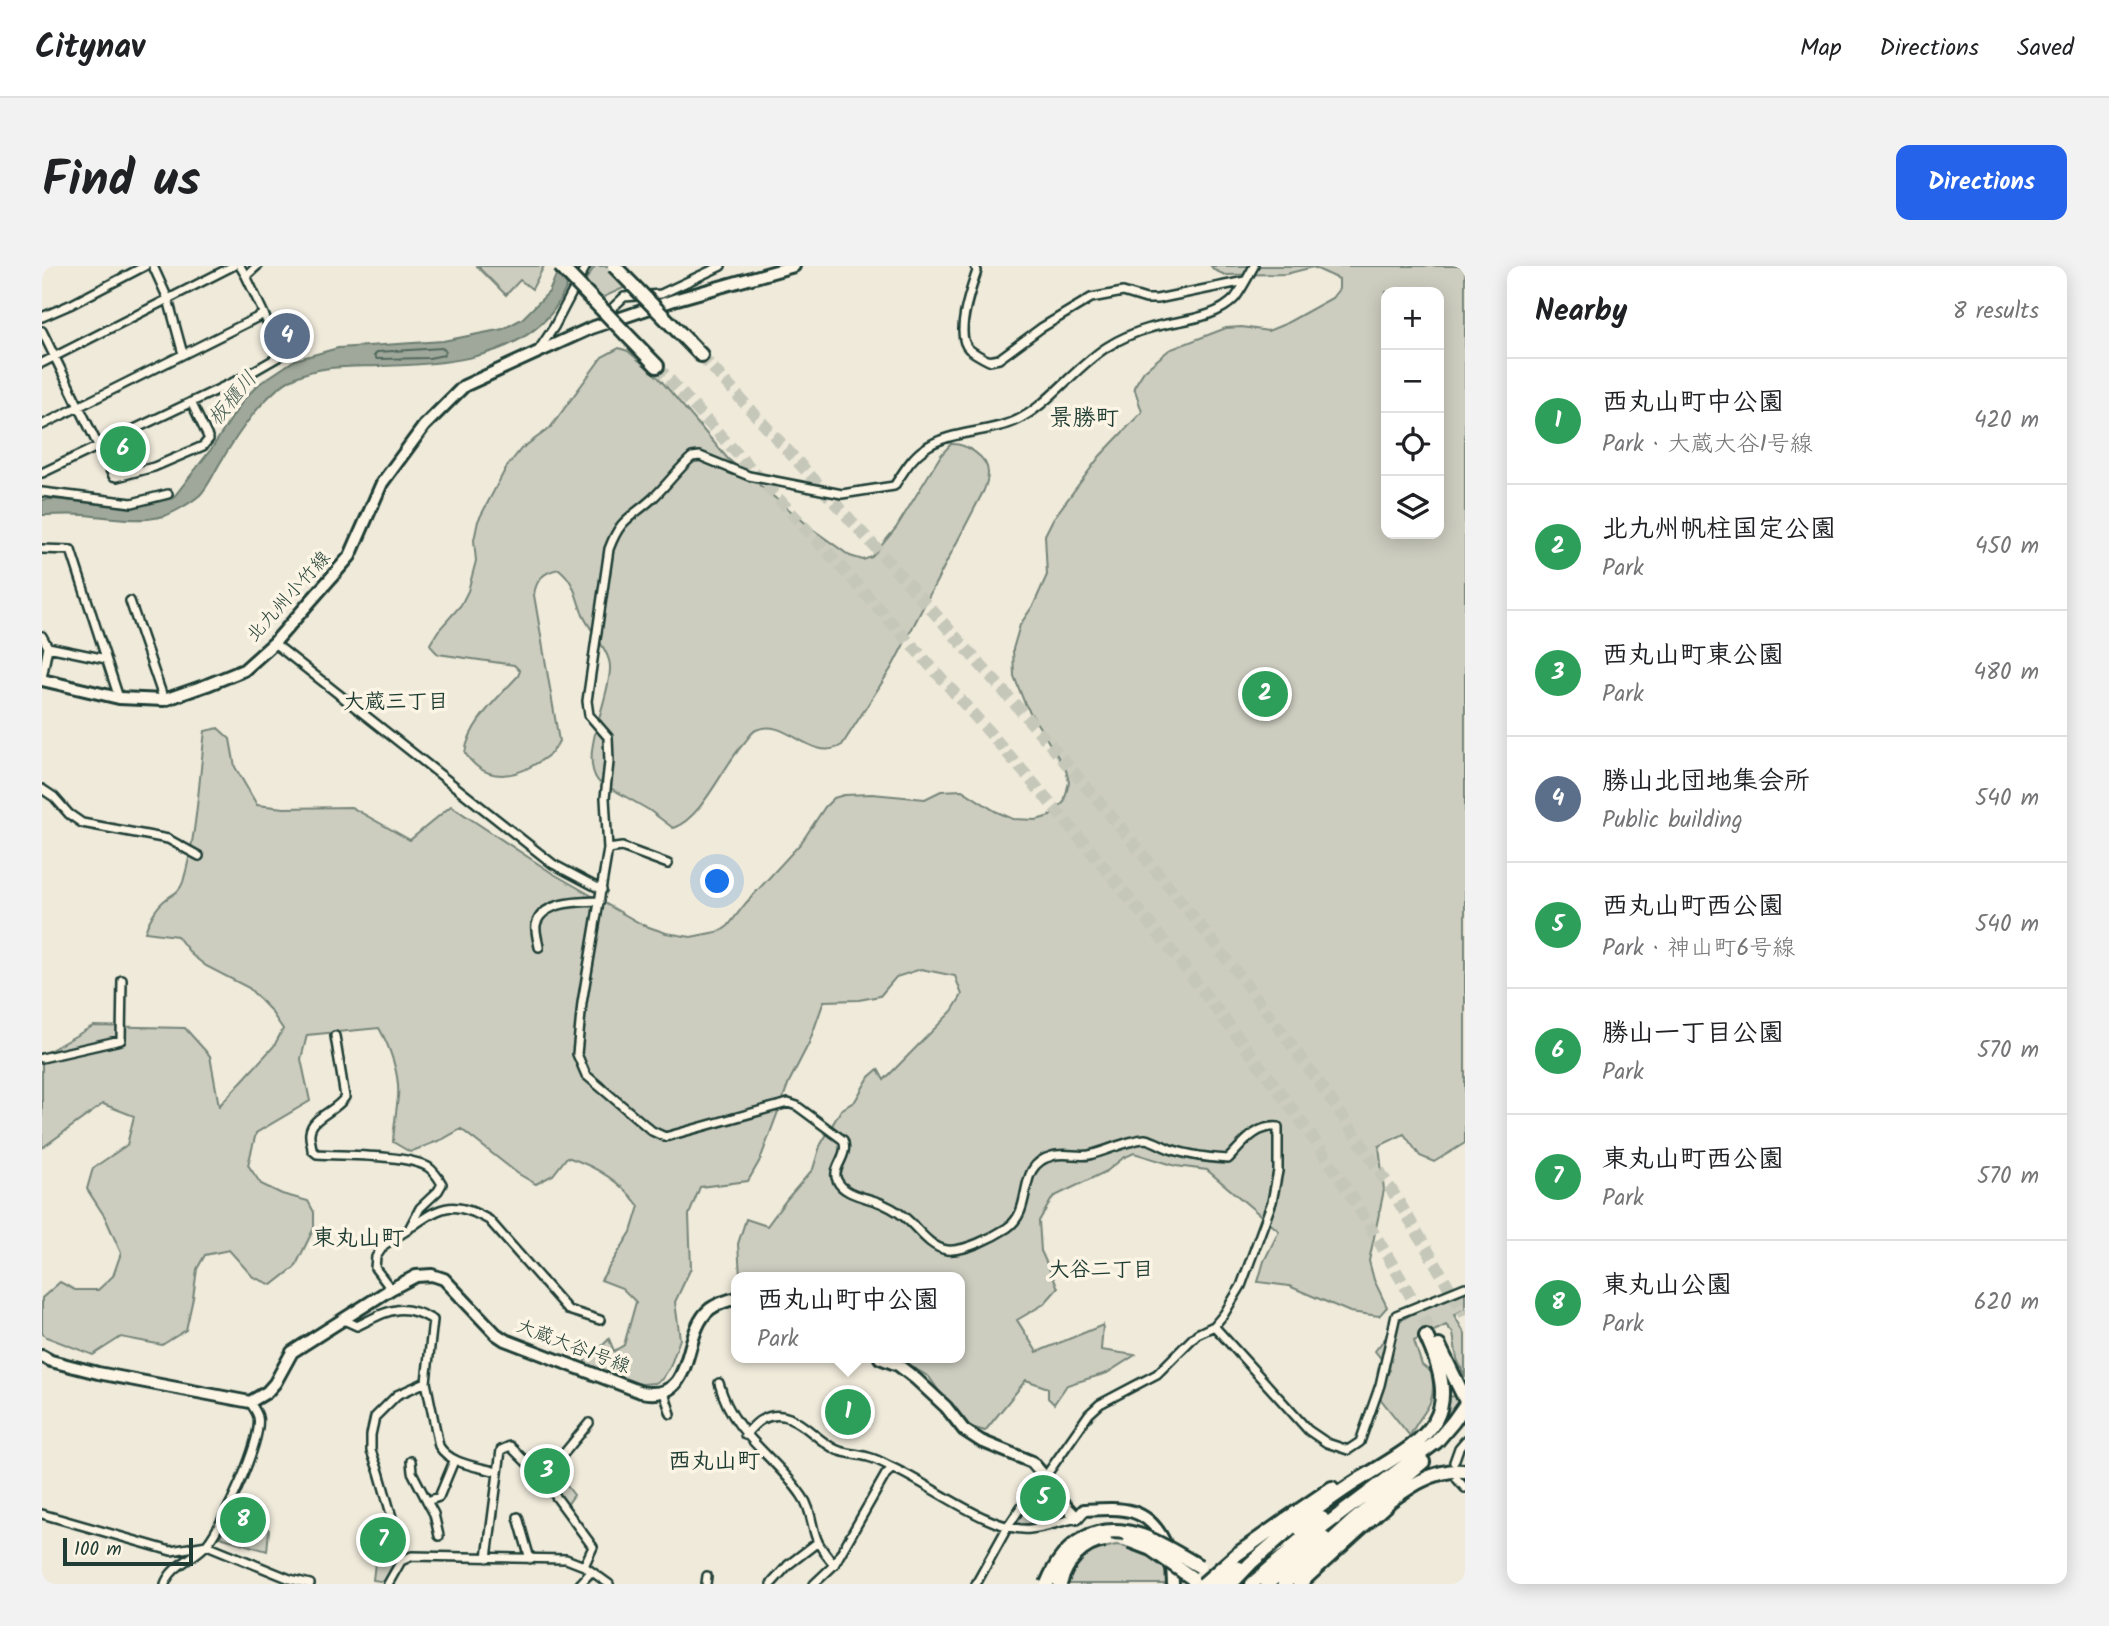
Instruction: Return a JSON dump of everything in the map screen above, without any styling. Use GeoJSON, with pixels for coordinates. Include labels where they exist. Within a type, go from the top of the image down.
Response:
{"type":"FeatureCollection","features":[{"type":"Feature","properties":{"kind":"highway"},"geometry":{"type":"LineString","coordinates":[[560,266],[657,366]]}},
{"type":"Feature","properties":{"kind":"highway"},"geometry":{"type":"LineString","coordinates":[[614,266],[701,355]]}},
{"type":"Feature","properties":{"kind":"highway"},"geometry":{"type":"LineString","coordinates":[[1200,1578],[1395,1458],[1427,1434],[1439,1413],[1443,1390],[1429,1334],[1464,1399],[1446,1432],[1416,1463],[1288,1580]]}},
{"type":"Feature","properties":{"kind":"highway"},"geometry":{"type":"LineString","coordinates":[[1217,1584],[1416,1463],[1444,1444],[1465,1419]]}},
{"type":"Feature","properties":{"kind":"highway"},"geometry":{"type":"LineString","coordinates":[[1252,1584],[1265,1578],[1416,1463]]}},
{"type":"Feature","properties":{"kind":"highway"},"geometry":{"type":"LineString","coordinates":[[1265,1578],[1288,1580],[1395,1497],[1427,1478],[1450,1471],[1461,1475]]}},
{"type":"Feature","properties":{"kind":"highway"},"geometry":{"type":"LineString","coordinates":[[1060,1584],[1065,1568],[1077,1554],[1097,1541],[1115,1539],[1151,1549],[1200,1578],[1230,1584],[1288,1524]]}},
{"type":"Feature","properties":{"kind":"highway"},"geometry":{"type":"LineString","coordinates":[[1047,1584],[1057,1563],[1072,1545],[1096,1534],[1119,1532],[1141,1536],[1200,1578]]}},
{"type":"Feature","properties":{"kind":"street"},"geometry":{"type":"LineString","coordinates":[[42,317],[145,266]]}},
{"type":"Feature","properties":{"kind":"street"},"geometry":{"type":"LineString","coordinates":[[153,266],[168,299],[183,354]]}},
{"type":"Feature","properties":{"kind":"street"},"geometry":{"type":"LineString","coordinates":[[42,363],[233,266]]}},
{"type":"Feature","properties":{"kind":"street"},"geometry":{"type":"LineString","coordinates":[[42,473],[240,379],[280,356],[264,314],[240,266]]}},
{"type":"Feature","properties":{"kind":"street"},"geometry":{"type":"LineString","coordinates":[[246,276],[257,266]]}},
{"type":"Feature","properties":{"kind":"street"},"geometry":{"type":"LineString","coordinates":[[537,352],[554,327],[586,266]]}},
{"type":"Feature","properties":{"kind":"street"},"geometry":{"type":"LineString","coordinates":[[591,328],[624,297],[661,293],[721,266]]}},
{"type":"Feature","properties":{"kind":"street","name":"北九州小竹線"},"geometry":{"type":"LineString","coordinates":[[42,679],[119,698],[164,700],[244,670],[274,643],[350,556],[382,483],[424,426],[464,386],[591,328],[677,299],[794,266]]}},
{"type":"Feature","properties":{"kind":"street"},"geometry":{"type":"LineString","coordinates":[[975,266],[963,333],[968,348],[989,361],[999,359],[1041,328],[1091,298],[1123,292],[1146,299],[1157,299],[1245,282]]}},
{"type":"Feature","properties":{"kind":"street"},"geometry":{"type":"LineString","coordinates":[[1045,1476],[1089,1414],[1100,1404],[1157,1374],[1197,1334],[1214,1326],[1224,1314],[1241,1286],[1272,1202],[1278,1171],[1278,1127],[1256,1130],[1228,1159],[1172,1149],[1145,1139],[1086,1156],[1054,1155],[1034,1166],[1029,1175],[1023,1207],[1007,1228],[969,1247],[950,1250],[943,1249],[924,1237],[908,1219],[882,1204],[853,1194],[842,1187],[835,1174],[845,1153],[844,1140],[797,1106],[788,1103],[664,1137],[652,1131],[586,1074],[577,1054],[582,1003],[608,849],[606,798],[609,762],[608,737],[589,715],[587,701],[610,548],[622,523],[653,498],[692,457],[700,456],[749,476],[842,494],[894,486],[925,447],[958,435],[1015,421],[1031,412],[1088,360],[1107,347],[1152,327],[1214,312],[1234,300],[1254,266]]}},
{"type":"Feature","properties":{"kind":"street"},"geometry":{"type":"LineString","coordinates":[[42,425],[264,314]]}},
{"type":"Feature","properties":{"kind":"street"},"geometry":{"type":"LineString","coordinates":[[42,331],[113,476],[154,467],[203,446],[209,439],[191,402]]}},
{"type":"Feature","properties":{"kind":"street"},"geometry":{"type":"LineString","coordinates":[[42,492],[132,503],[168,494]]}},
{"type":"Feature","properties":{"kind":"street"},"geometry":{"type":"LineString","coordinates":[[42,549],[71,550],[119,698]]}},
{"type":"Feature","properties":{"kind":"street"},"geometry":{"type":"LineString","coordinates":[[131,601],[164,700]]}},
{"type":"Feature","properties":{"kind":"street"},"geometry":{"type":"LineString","coordinates":[[42,636],[48,647],[42,679]]}},
{"type":"Feature","properties":{"kind":"street"},"geometry":{"type":"LineString","coordinates":[[274,643],[553,864],[602,890]]}},
{"type":"Feature","properties":{"kind":"street"},"geometry":{"type":"LineString","coordinates":[[48,647],[106,659]]}},
{"type":"Feature","properties":{"kind":"street"},"geometry":{"type":"LineString","coordinates":[[42,789],[82,823],[168,839],[199,856]]}},
{"type":"Feature","properties":{"kind":"street"},"geometry":{"type":"LineString","coordinates":[[608,849],[622,847],[668,864]]}},
{"type":"Feature","properties":{"kind":"street"},"geometry":{"type":"LineString","coordinates":[[539,947],[536,924],[544,913],[563,902],[600,901]]}},
{"type":"Feature","properties":{"kind":"street"},"geometry":{"type":"LineString","coordinates":[[42,1058],[121,1040],[122,980]]}},
{"type":"Feature","properties":{"kind":"street"},"geometry":{"type":"LineString","coordinates":[[335,1036],[345,1097],[314,1124],[310,1132],[312,1150],[317,1154],[401,1159],[428,1167],[442,1184],[420,1208],[409,1229]]}},
{"type":"Feature","properties":{"kind":"street"},"geometry":{"type":"LineString","coordinates":[[391,1289],[375,1268],[376,1257],[384,1245],[432,1212],[455,1206],[489,1220],[568,1310],[600,1320]]}},
{"type":"Feature","properties":{"kind":"street","name":"大蔵大谷1号線"},"geometry":{"type":"LineString","coordinates":[[250,1402],[267,1392],[275,1383],[292,1352],[391,1289],[416,1276],[432,1275],[444,1279],[496,1334],[513,1345],[641,1392],[664,1393]]}},
{"type":"Feature","properties":{"kind":"street"},"geometry":{"type":"LineString","coordinates":[[1214,1326],[1308,1430],[1327,1443],[1348,1450],[1360,1442],[1376,1397],[1396,1315],[1465,1287]]}},
{"type":"Feature","properties":{"kind":"street"},"geometry":{"type":"LineString","coordinates":[[671,1414],[664,1393],[680,1378],[700,1321],[709,1309],[731,1299]]}},
{"type":"Feature","properties":{"kind":"street"},"geometry":{"type":"LineString","coordinates":[[344,1320],[357,1326],[391,1310],[415,1310],[433,1320],[426,1382],[439,1446],[445,1455],[454,1461],[497,1472]]}},
{"type":"Feature","properties":{"kind":"street"},"geometry":{"type":"LineString","coordinates":[[42,1356],[51,1361],[98,1373],[250,1402],[258,1416],[257,1436],[231,1503],[207,1545],[169,1574],[165,1584]]}},
{"type":"Feature","properties":{"kind":"street"},"geometry":{"type":"LineString","coordinates":[[893,1363],[916,1379],[946,1407],[964,1430],[981,1441],[1032,1462],[1045,1476],[1057,1497],[1077,1518]]}},
{"type":"Feature","properties":{"kind":"street"},"geometry":{"type":"LineString","coordinates":[[401,1560],[393,1521],[371,1451],[370,1435],[375,1417],[397,1395],[426,1382]]}},
{"type":"Feature","properties":{"kind":"street"},"geometry":{"type":"LineString","coordinates":[[719,1383],[723,1399],[745,1435],[789,1477],[805,1499],[818,1542],[834,1565]]}},
{"type":"Feature","properties":{"kind":"street"},"geometry":{"type":"LineString","coordinates":[[745,1435],[760,1420],[777,1415],[786,1416],[799,1422],[823,1443],[839,1451],[871,1457],[910,1475],[989,1521],[1007,1528],[1030,1529],[1077,1518],[1084,1510],[1128,1511],[1147,1518],[1157,1528],[1169,1552],[1173,1584]]}},
{"type":"Feature","properties":{"kind":"street"},"geometry":{"type":"LineString","coordinates":[[543,1479],[589,1423]]}},
{"type":"Feature","properties":{"kind":"street"},"geometry":{"type":"LineString","coordinates":[[1454,1462],[1458,1448],[1465,1441]]}},
{"type":"Feature","properties":{"kind":"street"},"geometry":{"type":"LineString","coordinates":[[487,1558],[501,1450],[510,1446],[543,1479],[593,1547],[584,1566]]}},
{"type":"Feature","properties":{"kind":"street"},"geometry":{"type":"LineString","coordinates":[[411,1461],[412,1472],[434,1514],[439,1536]]}},
{"type":"Feature","properties":{"kind":"street"},"geometry":{"type":"LineString","coordinates":[[427,1501],[439,1497],[454,1461]]}},
{"type":"Feature","properties":{"kind":"street"},"geometry":{"type":"LineString","coordinates":[[814,1584],[834,1565],[886,1474],[893,1468]]}},
{"type":"Feature","properties":{"kind":"street"},"geometry":{"type":"LineString","coordinates":[[1461,1475],[1465,1488]]}},
{"type":"Feature","properties":{"kind":"street"},"geometry":{"type":"LineString","coordinates":[[976,1584],[1029,1495]]}},
{"type":"Feature","properties":{"kind":"street"},"geometry":{"type":"LineString","coordinates":[[42,1514],[171,1551],[207,1545],[288,1581],[310,1584]]}},
{"type":"Feature","properties":{"kind":"street"},"geometry":{"type":"LineString","coordinates":[[518,1517],[530,1559]]}},
{"type":"Feature","properties":{"kind":"street"},"geometry":{"type":"LineString","coordinates":[[771,1584],[788,1565],[818,1542]]}},
{"type":"Feature","properties":{"kind":"street"},"geometry":{"type":"LineString","coordinates":[[387,1584],[401,1560],[412,1556],[566,1559],[584,1566],[609,1584]]}},
{"type":"Feature","properties":{"kind":"street"},"geometry":{"type":"LineString","coordinates":[[580,1584],[591,1572]]}},
{"type":"Feature","properties":{"kind":"shaded area"},"geometry":{"type":"Polygon","coordinates":[[[477,266],[544,266],[532,289],[520,280],[506,295],[477,266]]]}},
{"type":"Feature","properties":{"kind":"shaded area"},"geometry":{"type":"Polygon","coordinates":[[[595,266],[621,266],[639,281],[586,305],[576,295],[595,266]]]}},
{"type":"Feature","properties":{"kind":"shaded area"},"geometry":{"type":"Polygon","coordinates":[[[1211,266],[1465,266],[1465,1143],[1434,1162],[1420,1156],[1404,1134],[1379,1146],[1384,1190],[1369,1261],[1374,1280],[1387,1307],[1379,1316],[1350,1312],[1289,1286],[1258,1282],[1264,1261],[1279,1231],[1207,1170],[1176,1166],[1134,1153],[1107,1171],[1053,1197],[1039,1221],[1041,1251],[1058,1288],[1044,1304],[1017,1320],[1037,1352],[1103,1325],[1101,1350],[1135,1355],[1107,1373],[1067,1385],[1054,1404],[1048,1398],[1048,1388],[1026,1380],[985,1431],[968,1426],[929,1377],[906,1363],[965,1363],[965,1272],[740,1272],[738,1244],[746,1219],[767,1226],[813,1169],[820,1146],[841,1110],[855,1101],[869,1077],[878,1069],[884,1080],[952,1011],[962,995],[955,976],[921,969],[896,977],[880,996],[859,1000],[824,1001],[809,1043],[789,1082],[760,1160],[748,1181],[700,1187],[689,1215],[691,1268],[675,1302],[680,1339],[670,1367],[662,1379],[655,1383],[642,1384],[621,1380],[584,1365],[588,1350],[596,1352],[609,1339],[614,1351],[624,1345],[636,1302],[622,1288],[601,1280],[631,1232],[639,1206],[624,1189],[607,1176],[567,1157],[553,1175],[536,1184],[517,1173],[461,1129],[410,1152],[393,1142],[398,1097],[396,1071],[379,1028],[307,1035],[301,1059],[310,1101],[256,1133],[248,1165],[261,1184],[282,1194],[308,1201],[314,1212],[314,1228],[295,1267],[272,1285],[253,1277],[229,1250],[205,1255],[197,1269],[186,1330],[162,1345],[121,1337],[93,1355],[42,1333],[42,1298],[60,1282],[75,1290],[98,1290],[113,1276],[121,1253],[105,1217],[87,1189],[93,1168],[127,1145],[134,1116],[103,1104],[42,1148],[42,1055],[93,1026],[185,1028],[210,1056],[219,1106],[274,1046],[283,1029],[270,1010],[249,988],[206,966],[192,955],[177,936],[145,932],[158,907],[178,891],[183,882],[195,826],[205,731],[218,728],[230,739],[235,767],[257,805],[284,808],[351,807],[410,840],[451,806],[552,873],[643,925],[666,933],[691,937],[721,931],[728,926],[801,843],[834,798],[872,794],[925,799],[941,791],[962,790],[1013,819],[1036,820],[1050,816],[1064,802],[1069,782],[1066,770],[1025,704],[1014,676],[1013,649],[1020,625],[1034,604],[1047,575],[1045,535],[1053,519],[1100,456],[1142,412],[1134,387],[1144,371],[1169,350],[1226,328],[1242,327],[1268,331],[1332,298],[1339,289],[1339,279],[1313,267],[1286,274],[1225,275],[1211,266]]]}},
{"type":"Feature","properties":{"kind":"shaded area"},"geometry":{"type":"Polygon","coordinates":[[[619,348],[628,351],[658,377],[728,459],[815,531],[850,556],[863,560],[872,557],[896,528],[941,455],[951,444],[975,452],[984,462],[988,473],[984,490],[892,667],[842,745],[820,749],[778,729],[767,727],[756,730],[737,752],[694,814],[673,828],[649,810],[598,781],[593,770],[593,742],[609,680],[609,661],[583,615],[572,585],[559,569],[542,577],[534,595],[559,741],[551,753],[532,766],[513,774],[495,775],[479,768],[465,753],[478,721],[520,671],[514,665],[438,654],[430,644],[461,605],[468,591],[476,561],[474,540],[478,521],[506,468],[521,449],[550,428],[602,357],[619,348]]]}},
{"type":"Feature","properties":{"kind":"shaded area"},"geometry":{"type":"Polygon","coordinates":[[[135,434],[142,450],[112,463],[104,448],[135,434]]]}},
{"type":"Feature","properties":{"kind":"shaded area"},"geometry":{"type":"Polygon","coordinates":[[[1465,1288],[1465,1309],[1454,1315],[1465,1334],[1465,1377],[1457,1359],[1453,1333],[1446,1325],[1414,1341],[1422,1365],[1432,1373],[1433,1385],[1430,1402],[1410,1436],[1375,1392],[1390,1370],[1375,1351],[1399,1321],[1465,1288]]]}},
{"type":"Feature","properties":{"kind":"shaded area"},"geometry":{"type":"Polygon","coordinates":[[[1455,1396],[1460,1405],[1439,1432],[1436,1428],[1447,1397],[1455,1396]]]}},
{"type":"Feature","properties":{"kind":"shaded area"},"geometry":{"type":"Polygon","coordinates":[[[839,1400],[863,1411],[859,1423],[834,1412],[839,1400]]]}},
{"type":"Feature","properties":{"kind":"shaded area"},"geometry":{"type":"Polygon","coordinates":[[[539,1450],[574,1495],[567,1505],[531,1463],[539,1450]]]}},
{"type":"Feature","properties":{"kind":"shaded area"},"geometry":{"type":"Polygon","coordinates":[[[1044,1485],[1061,1508],[1048,1519],[1021,1525],[1017,1521],[1039,1487],[1044,1485]]]}},
{"type":"Feature","properties":{"kind":"shaded area"},"geometry":{"type":"Polygon","coordinates":[[[234,1505],[249,1510],[269,1530],[267,1551],[220,1537],[234,1505]]]}},
{"type":"Feature","properties":{"kind":"shaded area"},"geometry":{"type":"Polygon","coordinates":[[[388,1523],[396,1559],[386,1582],[373,1580],[376,1554],[372,1526],[388,1523]]]}},
{"type":"Feature","properties":{"kind":"shaded area"},"geometry":{"type":"Polygon","coordinates":[[[1116,1545],[1139,1549],[1156,1559],[1169,1569],[1171,1584],[1066,1584],[1073,1567],[1084,1556],[1116,1545]]]}},
{"type":"Feature","properties":{"kind":"water"},"geometry":{"type":"Polygon","coordinates":[[[560,266],[576,266],[557,306],[532,332],[492,352],[447,362],[327,369],[296,377],[273,392],[243,427],[203,492],[173,512],[154,518],[135,519],[42,515],[42,500],[131,506],[173,498],[212,448],[244,399],[259,384],[295,360],[338,348],[443,341],[503,329],[522,319],[549,292],[560,266]]]}},
{"type":"Feature","properties":{"kind":"tunnel"},"geometry":{"type":"LineString","coordinates":[[701,355],[1046,739],[1210,938],[1363,1146],[1465,1315]]}},
{"type":"Feature","properties":{"kind":"tunnel"},"geometry":{"type":"LineString","coordinates":[[657,366],[1013,759],[1149,922],[1322,1151],[1432,1333]]}},
{"type":"Feature","properties":{"kind":"place","name":"勝山北団地集会所"},"geometry":{"type":"Point","coordinates":[287,336]}},
{"type":"Feature","properties":{"kind":"place","name":"勝山一丁目公園"},"geometry":{"type":"Point","coordinates":[123,449]}},
{"type":"Feature","properties":{"kind":"place","name":"北九州帆柱国定公園"},"geometry":{"type":"Point","coordinates":[1265,694]}},
{"type":"Feature","properties":{"kind":"place","name":"西丸山町中公園"},"geometry":{"type":"Point","coordinates":[848,1412]}},
{"type":"Feature","properties":{"kind":"place","name":"西丸山町東公園"},"geometry":{"type":"Point","coordinates":[547,1471]}},
{"type":"Feature","properties":{"kind":"place","name":"西丸山町西公園"},"geometry":{"type":"Point","coordinates":[1043,1498]}},
{"type":"Feature","properties":{"kind":"place","name":"東丸山公園"},"geometry":{"type":"Point","coordinates":[243,1520]}},
{"type":"Feature","properties":{"kind":"place","name":"東丸山町西公園"},"geometry":{"type":"Point","coordinates":[383,1540]}},
{"type":"Feature","properties":{"kind":"district","name":"景勝町"},"geometry":{"type":"Point","coordinates":[1084,419]}},
{"type":"Feature","properties":{"kind":"district","name":"大蔵三丁目"},"geometry":{"type":"Point","coordinates":[396,702]}},
{"type":"Feature","properties":{"kind":"district","name":"東丸山町"},"geometry":{"type":"Point","coordinates":[358,1239]}},
{"type":"Feature","properties":{"kind":"district","name":"大谷二丁目"},"geometry":{"type":"Point","coordinates":[1101,1270]}},
{"type":"Feature","properties":{"kind":"district","name":"西丸山町"},"geometry":{"type":"Point","coordinates":[714,1462]}},
{"type":"Feature","properties":{"kind":"water label","name":"板櫃川"},"geometry":{"type":"Point","coordinates":[233,399]}}]}
